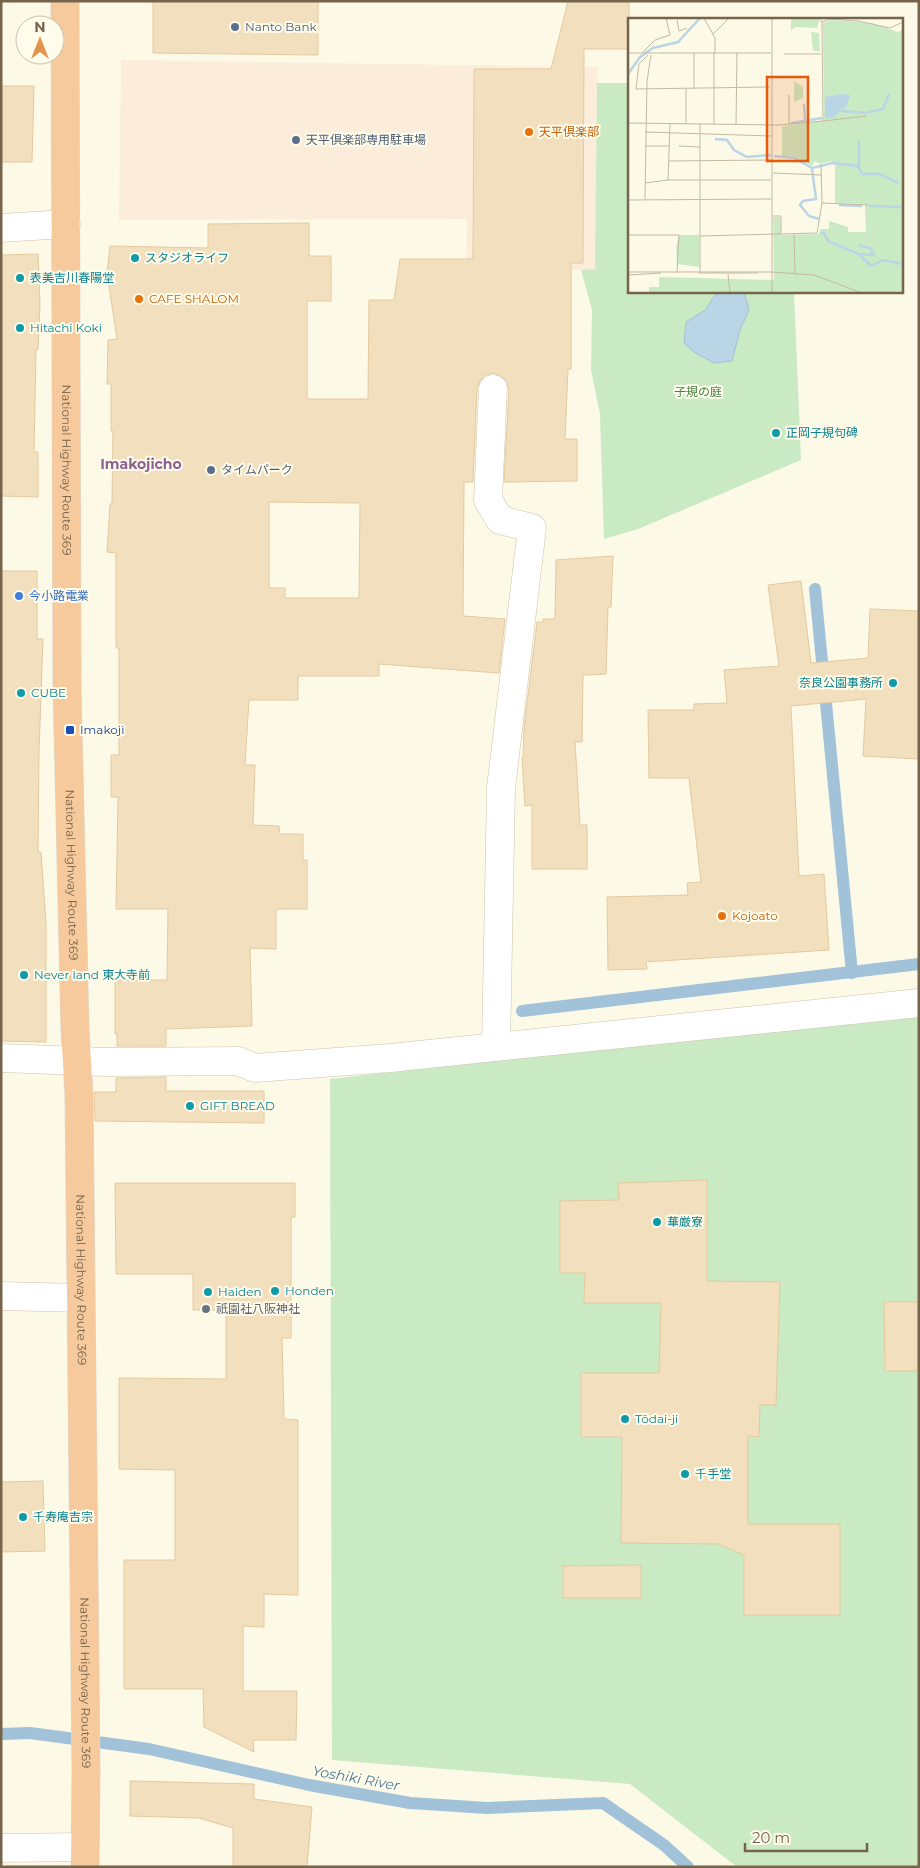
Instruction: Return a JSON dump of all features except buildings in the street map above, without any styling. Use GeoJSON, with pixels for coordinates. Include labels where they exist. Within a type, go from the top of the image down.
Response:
{"type":"FeatureCollection","features":[{"type":"Feature","properties":{"kind":"highway","name":"National Highway Route 369"},"geometry":{"type":"LineString","coordinates":[[65,1],[67,696],[76,1061],[79,1095],[86,1771],[84,1857]]}},
{"type":"Feature","properties":{"kind":"street"},"geometry":{"type":"LineString","coordinates":[[1,228],[66,224]]}},
{"type":"Feature","properties":{"kind":"street"},"geometry":{"type":"LineString","coordinates":[[493,389],[488,500],[500,520],[532,528],[501,788],[496,1047]]}},
{"type":"Feature","properties":{"kind":"street"},"geometry":{"type":"LineString","coordinates":[[1,1058],[76,1061],[238,1061],[256,1068],[390,1058],[919,1003]]}},
{"type":"Feature","properties":{"kind":"street"},"geometry":{"type":"LineString","coordinates":[[1,1296],[80,1298]]}},
{"type":"Feature","properties":{"kind":"street"},"geometry":{"type":"LineString","coordinates":[[1,1848],[84,1857]]}},
{"type":"Feature","properties":{"kind":"shaded area","name":"天平倶楽部専用駐車場"},"geometry":{"type":"Polygon","coordinates":[[[121,60],[598,67],[595,270],[466,268],[467,219],[119,220],[121,60]]]}},
{"type":"Feature","properties":{"kind":"green space","name":"子規の庭"},"geometry":{"type":"Polygon","coordinates":[[[597,83],[628,83],[628,292],[794,292],[801,460],[638,529],[604,539],[600,414],[591,370],[592,310],[581,270],[595,269],[597,83]]]}},
{"type":"Feature","properties":{"kind":"green space","name":"Tōdai-ji"},"geometry":{"type":"Polygon","coordinates":[[[919,1014],[919,1867],[737,1867],[630,1784],[332,1760],[330,1079],[803,1025],[919,1014]]]}},
{"type":"Feature","properties":{"kind":"water"},"geometry":{"type":"Polygon","coordinates":[[[717,292],[744,292],[749,310],[740,330],[732,361],[714,363],[694,352],[684,343],[686,322],[705,310],[717,292]]]}},
{"type":"Feature","properties":{"kind":"waterway"},"geometry":{"type":"LineString","coordinates":[[815,589],[852,973]]}},
{"type":"Feature","properties":{"kind":"waterway"},"geometry":{"type":"LineString","coordinates":[[522,1011],[919,964]]}},
{"type":"Feature","properties":{"kind":"waterway","name":"Yoshiki River"},"geometry":{"type":"LineString","coordinates":[[1,1734],[30,1733],[149,1749],[309,1785],[410,1803],[487,1808],[603,1803],[664,1845],[688,1867]]}},
{"type":"Feature","properties":{"kind":"place","name":"Nanto Bank"},"geometry":{"type":"Point","coordinates":[235,27]}},
{"type":"Feature","properties":{"kind":"place","name":"天平倶楽部"},"geometry":{"type":"Point","coordinates":[529,132]}},
{"type":"Feature","properties":{"kind":"place","name":"天平倶楽部専用駐車場"},"geometry":{"type":"Point","coordinates":[296,140]}},
{"type":"Feature","properties":{"kind":"place","name":"スタジオライフ"},"geometry":{"type":"Point","coordinates":[135,258]}},
{"type":"Feature","properties":{"kind":"place","name":"表美吉川春陽堂"},"geometry":{"type":"Point","coordinates":[20,278]}},
{"type":"Feature","properties":{"kind":"place","name":"CAFE SHALOM"},"geometry":{"type":"Point","coordinates":[139,299]}},
{"type":"Feature","properties":{"kind":"place","name":"Hitachi Koki"},"geometry":{"type":"Point","coordinates":[20,328]}},
{"type":"Feature","properties":{"kind":"place","name":"正岡子規句碑"},"geometry":{"type":"Point","coordinates":[776,433]}},
{"type":"Feature","properties":{"kind":"place","name":"タイムパーク"},"geometry":{"type":"Point","coordinates":[211,470]}},
{"type":"Feature","properties":{"kind":"place","name":"今小路電業"},"geometry":{"type":"Point","coordinates":[19,596]}},
{"type":"Feature","properties":{"kind":"place","name":"奈良公園事務所"},"geometry":{"type":"Point","coordinates":[893,683]}},
{"type":"Feature","properties":{"kind":"place","name":"CUBE"},"geometry":{"type":"Point","coordinates":[21,693]}},
{"type":"Feature","properties":{"kind":"place","name":"Imakoji"},"geometry":{"type":"Point","coordinates":[70,730]}},
{"type":"Feature","properties":{"kind":"place","name":"Kojoato"},"geometry":{"type":"Point","coordinates":[722,916]}},
{"type":"Feature","properties":{"kind":"place","name":"Never land 東大寺前"},"geometry":{"type":"Point","coordinates":[24,975]}},
{"type":"Feature","properties":{"kind":"place","name":"GIFT BREAD"},"geometry":{"type":"Point","coordinates":[190,1106]}},
{"type":"Feature","properties":{"kind":"place","name":"華厳寮"},"geometry":{"type":"Point","coordinates":[657,1222]}},
{"type":"Feature","properties":{"kind":"place","name":"Honden"},"geometry":{"type":"Point","coordinates":[275,1291]}},
{"type":"Feature","properties":{"kind":"place","name":"Haiden"},"geometry":{"type":"Point","coordinates":[208,1292]}},
{"type":"Feature","properties":{"kind":"place","name":"祇園社八阪神社"},"geometry":{"type":"Point","coordinates":[206,1309]}},
{"type":"Feature","properties":{"kind":"place","name":"Tōdai-ji"},"geometry":{"type":"Point","coordinates":[625,1419]}},
{"type":"Feature","properties":{"kind":"place","name":"千手堂"},"geometry":{"type":"Point","coordinates":[685,1474]}},
{"type":"Feature","properties":{"kind":"place","name":"千寿庵吉宗"},"geometry":{"type":"Point","coordinates":[23,1517]}},
{"type":"Feature","properties":{"kind":"district","name":"Imakojicho"},"geometry":{"type":"Point","coordinates":[141,464]}}]}
